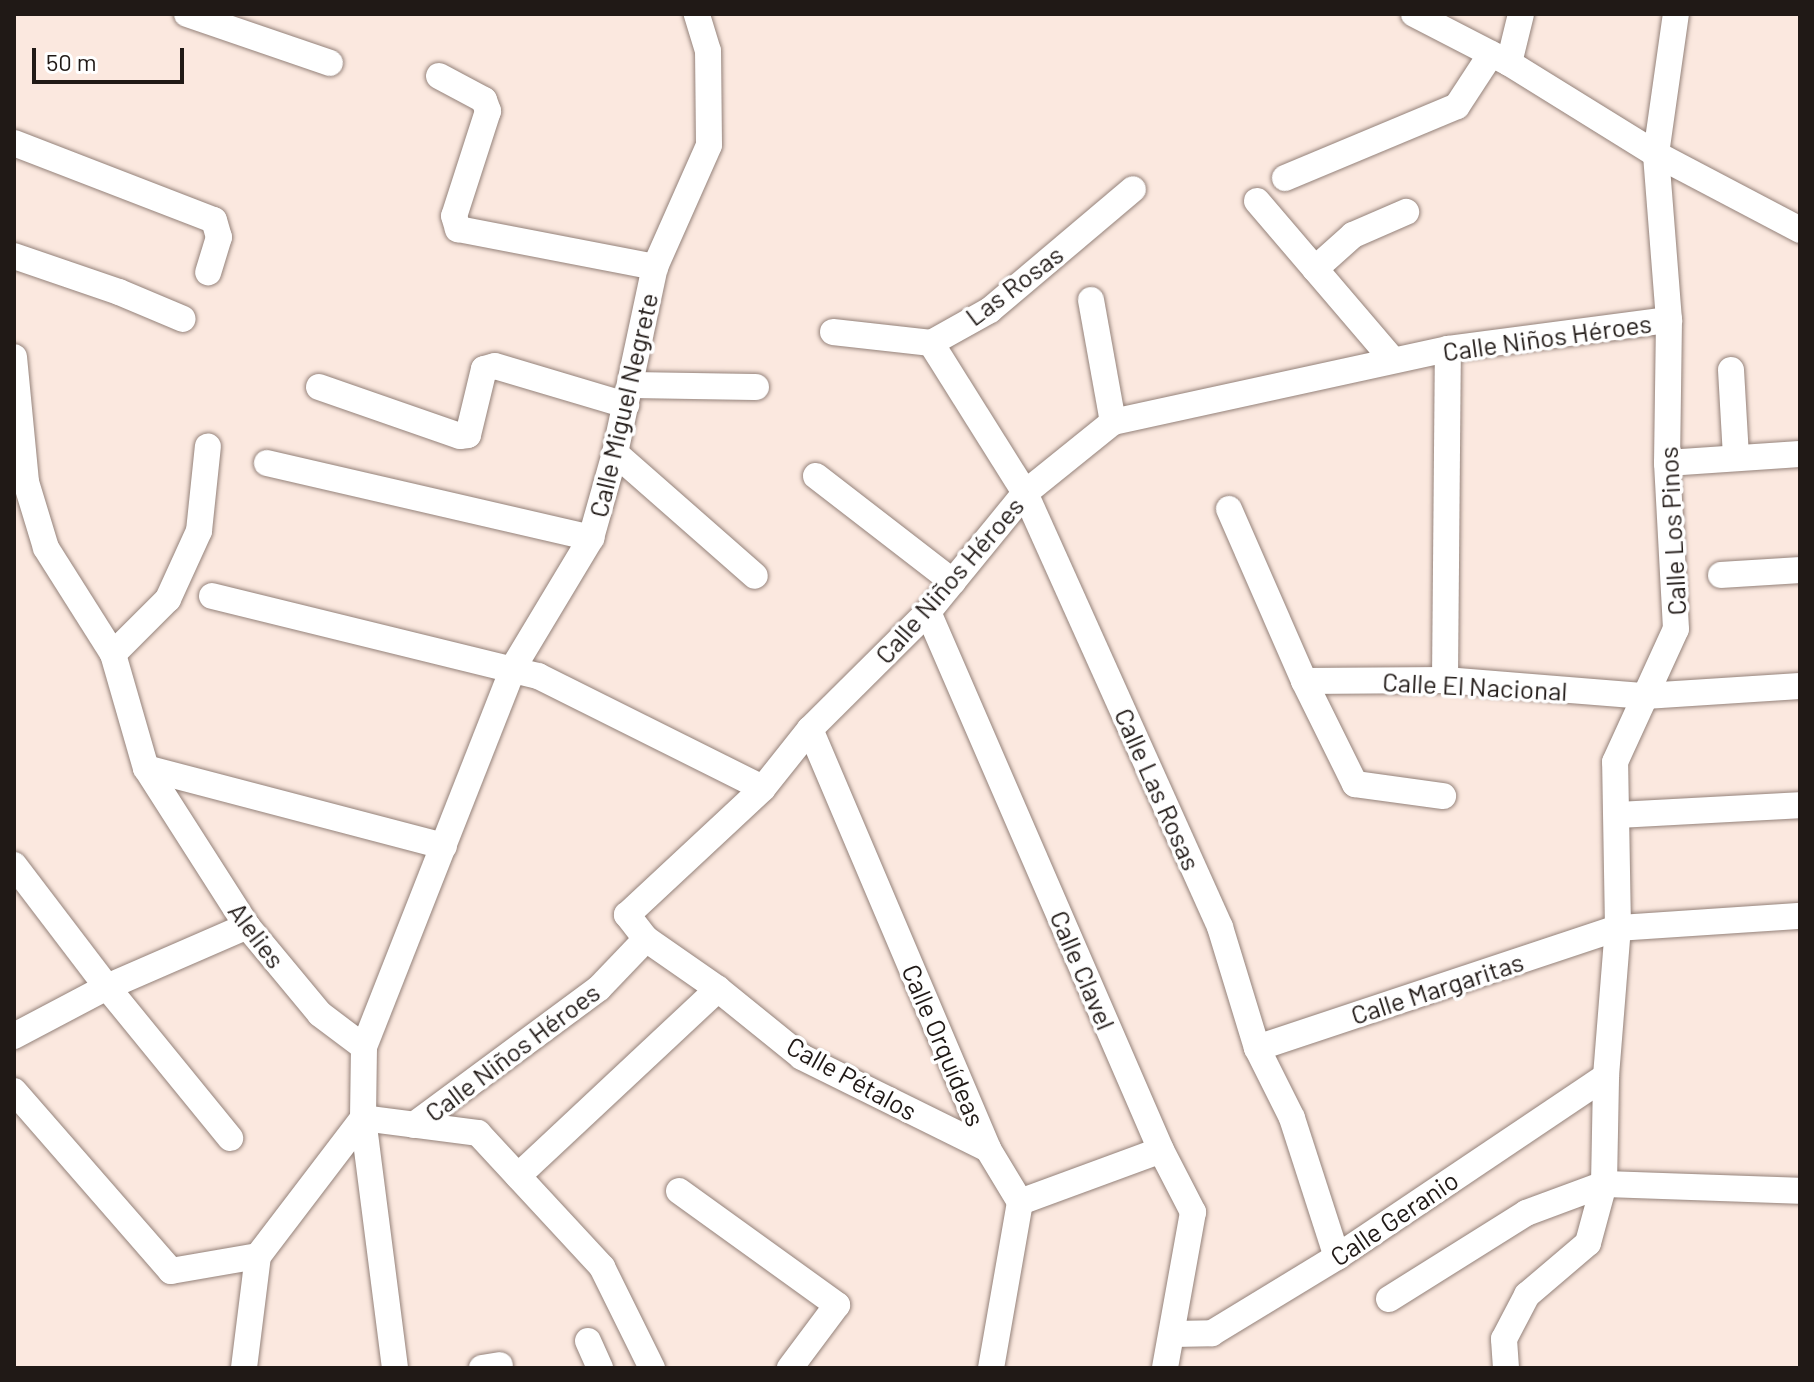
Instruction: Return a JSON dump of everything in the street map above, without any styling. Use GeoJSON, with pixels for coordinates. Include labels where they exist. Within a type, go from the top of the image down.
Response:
{"type":"FeatureCollection","features":[{"type":"Feature","properties":{"kind":"street"},"geometry":{"type":"LineString","coordinates":[[187,14],[330,63]]}},
{"type":"Feature","properties":{"kind":"street","name":"Calle Miguel Negrete"},"geometry":{"type":"LineString","coordinates":[[364,1047],[513,668],[591,538],[615,453],[655,267],[709,145],[708,51],[697,14]]}},
{"type":"Feature","properties":{"kind":"street"},"geometry":{"type":"LineString","coordinates":[[1414,14],[1500,59],[1656,154],[1800,230]]}},
{"type":"Feature","properties":{"kind":"street"},"geometry":{"type":"LineString","coordinates":[[1285,178],[1457,106],[1500,59],[1521,14]]}},
{"type":"Feature","properties":{"kind":"street","name":"Calle Los Pinos"},"geometry":{"type":"LineString","coordinates":[[1506,1368],[1504,1339],[1527,1295],[1588,1243],[1604,1184],[1606,1076],[1618,928],[1615,762],[1676,629],[1667,463],[1669,320],[1656,154],[1676,14]]}},
{"type":"Feature","properties":{"kind":"street"},"geometry":{"type":"LineString","coordinates":[[439,76],[484,100],[488,111],[454,216],[458,229],[655,267]]}},
{"type":"Feature","properties":{"kind":"street"},"geometry":{"type":"LineString","coordinates":[[14,143],[214,220],[219,237],[208,272]]}},
{"type":"Feature","properties":{"kind":"street","name":"Las Rosas"},"geometry":{"type":"LineString","coordinates":[[931,343],[990,310],[1133,189]]}},
{"type":"Feature","properties":{"kind":"street"},"geometry":{"type":"LineString","coordinates":[[1257,201],[1393,360]]}},
{"type":"Feature","properties":{"kind":"street"},"geometry":{"type":"LineString","coordinates":[[1315,269],[1353,235],[1406,212]]}},
{"type":"Feature","properties":{"kind":"street"},"geometry":{"type":"LineString","coordinates":[[14,256],[119,292],[183,319]]}},
{"type":"Feature","properties":{"kind":"street"},"geometry":{"type":"LineString","coordinates":[[1091,300],[1113,422]]}},
{"type":"Feature","properties":{"kind":"street","name":"Calle Niños Héroes"},"geometry":{"type":"LineString","coordinates":[[414,1125],[599,988],[646,939],[627,915],[763,788],[810,729],[928,612],[1025,493],[1113,422],[1448,349],[1669,320]]}},
{"type":"Feature","properties":{"kind":"street"},"geometry":{"type":"LineString","coordinates":[[833,332],[931,343]]}},
{"type":"Feature","properties":{"kind":"street","name":"Calle Las Rosas"},"geometry":{"type":"LineString","coordinates":[[931,343],[1025,493],[1220,927],[1257,1048],[1292,1118],[1337,1257]]}},
{"type":"Feature","properties":{"kind":"street"},"geometry":{"type":"LineString","coordinates":[[1445,680],[1448,349]]}},
{"type":"Feature","properties":{"kind":"street","name":"Alelies"},"geometry":{"type":"LineString","coordinates":[[14,357],[26,482],[46,548],[113,654],[146,768],[247,926],[320,1014],[364,1047]]}},
{"type":"Feature","properties":{"kind":"street"},"geometry":{"type":"LineString","coordinates":[[319,387],[460,436],[468,435],[484,369],[495,366],[628,395],[756,387]]}},
{"type":"Feature","properties":{"kind":"street"},"geometry":{"type":"LineString","coordinates":[[1731,370],[1736,458]]}},
{"type":"Feature","properties":{"kind":"street"},"geometry":{"type":"LineString","coordinates":[[113,654],[168,599],[187,558],[199,531],[208,446]]}},
{"type":"Feature","properties":{"kind":"street"},"geometry":{"type":"LineString","coordinates":[[615,453],[755,576]]}},
{"type":"Feature","properties":{"kind":"street"},"geometry":{"type":"LineString","coordinates":[[1667,463],[1800,454]]}},
{"type":"Feature","properties":{"kind":"street"},"geometry":{"type":"LineString","coordinates":[[267,463],[591,538]]}},
{"type":"Feature","properties":{"kind":"street"},"geometry":{"type":"LineString","coordinates":[[816,476],[953,582]]}},
{"type":"Feature","properties":{"kind":"street"},"geometry":{"type":"LineString","coordinates":[[1229,509],[1304,681],[1355,784],[1443,796]]}},
{"type":"Feature","properties":{"kind":"street"},"geometry":{"type":"LineString","coordinates":[[1721,575],[1800,570]]}},
{"type":"Feature","properties":{"kind":"street"},"geometry":{"type":"LineString","coordinates":[[212,596],[538,676],[763,788]]}},
{"type":"Feature","properties":{"kind":"street","name":"Calle Clavel"},"geometry":{"type":"LineString","coordinates":[[928,612],[1161,1150],[1193,1212],[1165,1368]]}},
{"type":"Feature","properties":{"kind":"street","name":"Calle El Nacional"},"geometry":{"type":"LineString","coordinates":[[1304,681],[1445,680],[1645,696],[1800,686]]}},
{"type":"Feature","properties":{"kind":"street","name":"Calle Orquídeas"},"geometry":{"type":"LineString","coordinates":[[810,729],[988,1149],[1020,1202]]}},
{"type":"Feature","properties":{"kind":"street"},"geometry":{"type":"LineString","coordinates":[[146,768],[444,846]]}},
{"type":"Feature","properties":{"kind":"street"},"geometry":{"type":"LineString","coordinates":[[1617,815],[1800,805]]}},
{"type":"Feature","properties":{"kind":"street"},"geometry":{"type":"LineString","coordinates":[[14,865],[107,987],[230,1138]]}},
{"type":"Feature","properties":{"kind":"street","name":"Calle Margaritas"},"geometry":{"type":"LineString","coordinates":[[1257,1048],[1618,928],[1800,916]]}},
{"type":"Feature","properties":{"kind":"street"},"geometry":{"type":"LineString","coordinates":[[14,1036],[107,987],[247,926]]}},
{"type":"Feature","properties":{"kind":"street","name":"Calle Pétalos"},"geometry":{"type":"LineString","coordinates":[[646,939],[718,989],[802,1057],[988,1149]]}},
{"type":"Feature","properties":{"kind":"street"},"geometry":{"type":"LineString","coordinates":[[518,1176],[718,989]]}},
{"type":"Feature","properties":{"kind":"street"},"geometry":{"type":"LineString","coordinates":[[364,1047],[363,1118],[395,1368]]}},
{"type":"Feature","properties":{"kind":"street","name":"Calle Geranio"},"geometry":{"type":"LineString","coordinates":[[1173,1334],[1212,1333],[1337,1257],[1606,1076]]}},
{"type":"Feature","properties":{"kind":"street"},"geometry":{"type":"LineString","coordinates":[[14,1091],[171,1271],[258,1256]]}},
{"type":"Feature","properties":{"kind":"street"},"geometry":{"type":"LineString","coordinates":[[363,1118],[478,1133],[602,1267],[652,1368]]}},
{"type":"Feature","properties":{"kind":"street"},"geometry":{"type":"LineString","coordinates":[[244,1368],[258,1256],[363,1118]]}},
{"type":"Feature","properties":{"kind":"street"},"geometry":{"type":"LineString","coordinates":[[991,1368],[1020,1202],[1161,1150]]}},
{"type":"Feature","properties":{"kind":"street"},"geometry":{"type":"LineString","coordinates":[[1389,1299],[1526,1213],[1604,1184],[1800,1191]]}},
{"type":"Feature","properties":{"kind":"street"},"geometry":{"type":"LineString","coordinates":[[679,1191],[837,1305],[790,1368]]}},
{"type":"Feature","properties":{"kind":"street"},"geometry":{"type":"LineString","coordinates":[[588,1341],[600,1368]]}}]}
